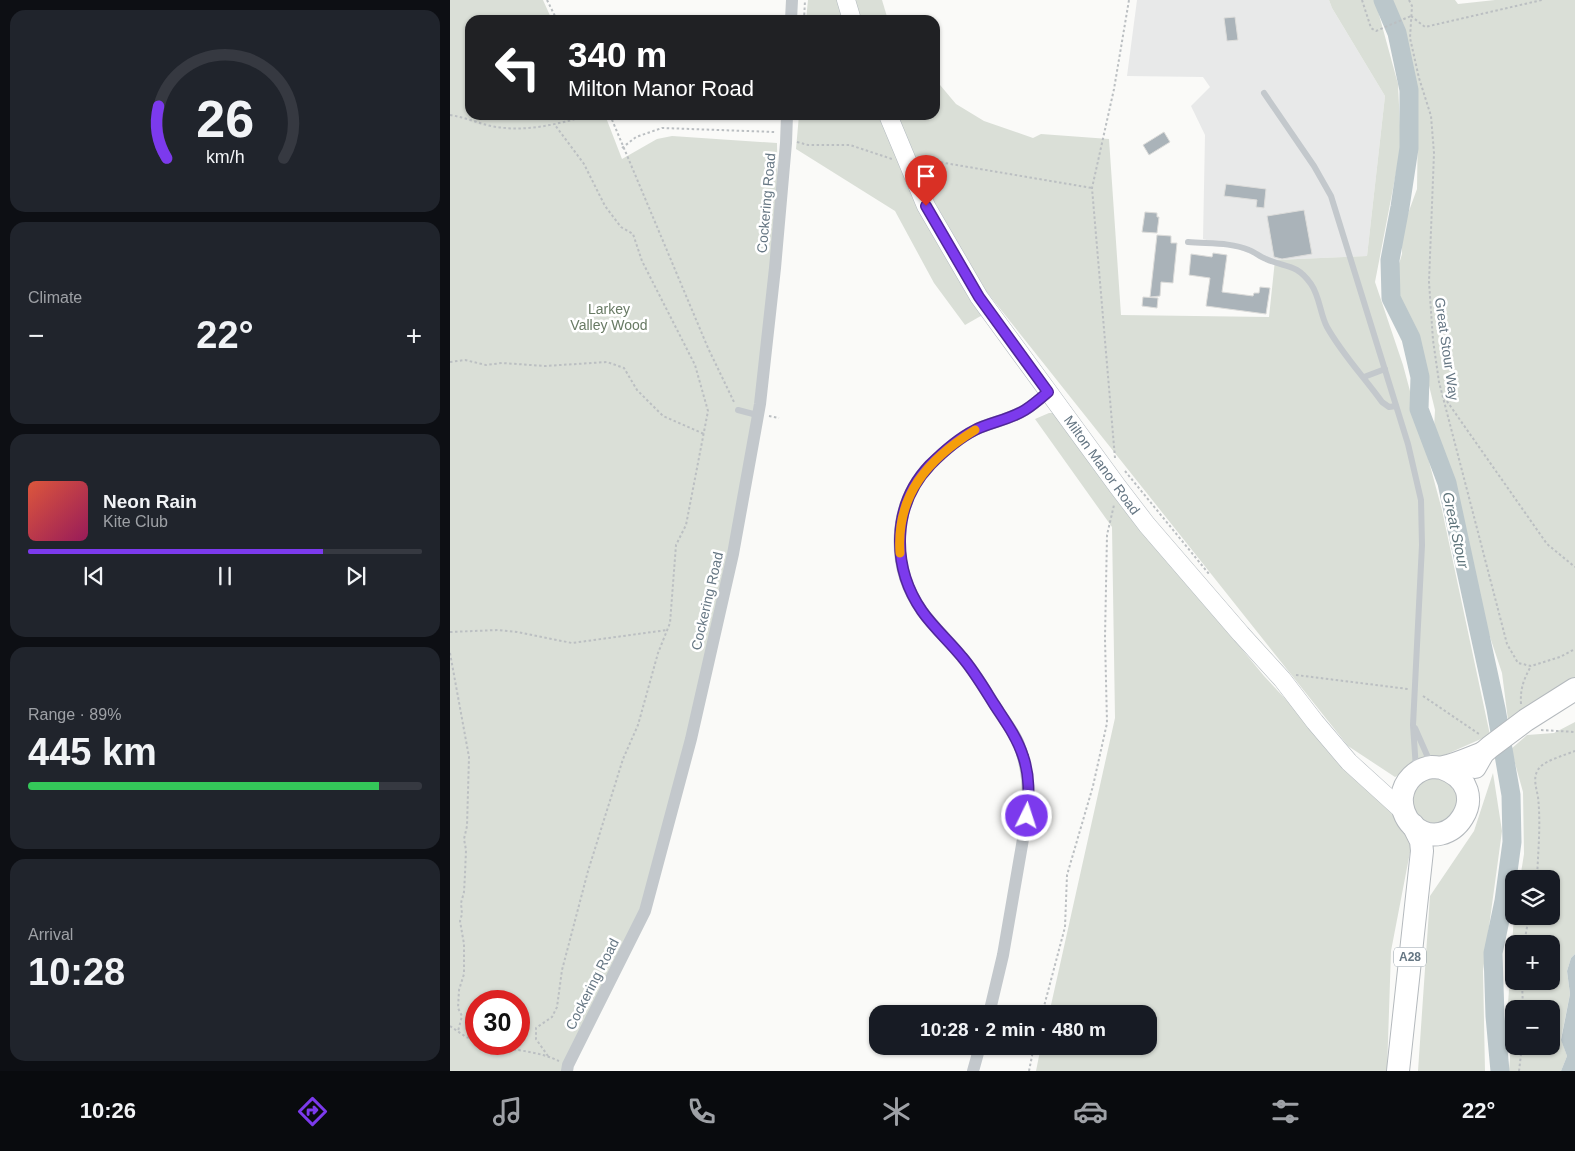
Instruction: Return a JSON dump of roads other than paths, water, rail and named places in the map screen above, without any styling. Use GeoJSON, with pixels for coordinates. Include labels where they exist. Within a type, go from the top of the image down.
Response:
{"type":"FeatureCollection","features":[{"type":"Feature","properties":{"kind":"highway"},"geometry":{"type":"LineString","coordinates":[[1425,772],[1458,776],[1467,791],[1468,801],[1462,820],[1447,832],[1429,833],[1408,819],[1402,801],[1403,791],[1425,772],[1487,750],[1519,725],[1575,689]]}},
{"type":"Feature","properties":{"kind":"highway"},"geometry":{"type":"LineString","coordinates":[[1467,791],[1472,773],[1487,750]]}},
{"type":"Feature","properties":{"kind":"highway","name":"A28"},"geometry":{"type":"LineString","coordinates":[[1398,1071],[1422,851],[1421,841],[1408,819]]}},
{"type":"Feature","properties":{"kind":"highway","name":"A28"},"geometry":{"type":"LineString","coordinates":[[1418,894],[1428,869],[1455,827]]}},
{"type":"Feature","properties":{"kind":"street"},"geometry":{"type":"LineString","coordinates":[[791,15],[792,0]]}},
{"type":"Feature","properties":{"kind":"street"},"geometry":{"type":"LineString","coordinates":[[846,0],[850,15]]}},
{"type":"Feature","properties":{"kind":"street","name":"Cockering Road"},"geometry":{"type":"LineString","coordinates":[[567,1068],[645,911],[691,739],[733,554],[757,415],[775,268],[787,120]]}},
{"type":"Feature","properties":{"kind":"street","name":"Milton Manor Road"},"geometry":{"type":"LineString","coordinates":[[889,120],[898,158],[979,297],[1118,487],[1147,525],[1282,679],[1349,762],[1408,819]]}},
{"type":"Feature","properties":{"kind":"street"},"geometry":{"type":"LineString","coordinates":[[991,1005],[1027,816],[1027,769],[1010,728],[972,670],[922,612],[914,598],[907,584],[901,562],[900,527],[905,505],[913,488],[922,474],[944,452],[976,430],[1000,422],[1025,410],[1048,392]]}},
{"type":"Feature","properties":{"kind":"street"},"geometry":{"type":"LineString","coordinates":[[1368,779],[1397,784],[1425,772]]}},
{"type":"Feature","properties":{"kind":"street"},"geometry":{"type":"LineString","coordinates":[[972,1071],[977,1055]]}},
{"type":"Feature","properties":{"kind":"lane"},"geometry":{"type":"LineString","coordinates":[[1264,93],[1314,166],[1331,196],[1408,444],[1420,500],[1422,545],[1414,690],[1414,761],[1425,772]]}},
{"type":"Feature","properties":{"kind":"lane"},"geometry":{"type":"LineString","coordinates":[[1188,242],[1232,245],[1250,250],[1265,259],[1294,267],[1304,275],[1312,286],[1318,298],[1326,326],[1382,402],[1389,407],[1396,406]]}},
{"type":"Feature","properties":{"kind":"lane"},"geometry":{"type":"LineString","coordinates":[[1364,377],[1385,369]]}},
{"type":"Feature","properties":{"kind":"lane"},"geometry":{"type":"LineString","coordinates":[[738,410],[757,415]]}},
{"type":"Feature","properties":{"kind":"lane"},"geometry":{"type":"LineString","coordinates":[[1413,725],[1425,772]]}},
{"type":"Feature","properties":{"kind":"waterway","name":"Great Stour"},"geometry":{"type":"LineString","coordinates":[[1383,0],[1397,33],[1409,90],[1409,148],[1390,260],[1391,298],[1411,338],[1420,377],[1419,409],[1447,483],[1496,709],[1511,795],[1512,842],[1504,901],[1493,953],[1495,1016],[1500,1071]]}},
{"type":"Feature","properties":{"kind":"park label","name":"Larkey Valley Wood"},"geometry":{"type":"Point","coordinates":[609,318]}}]}
